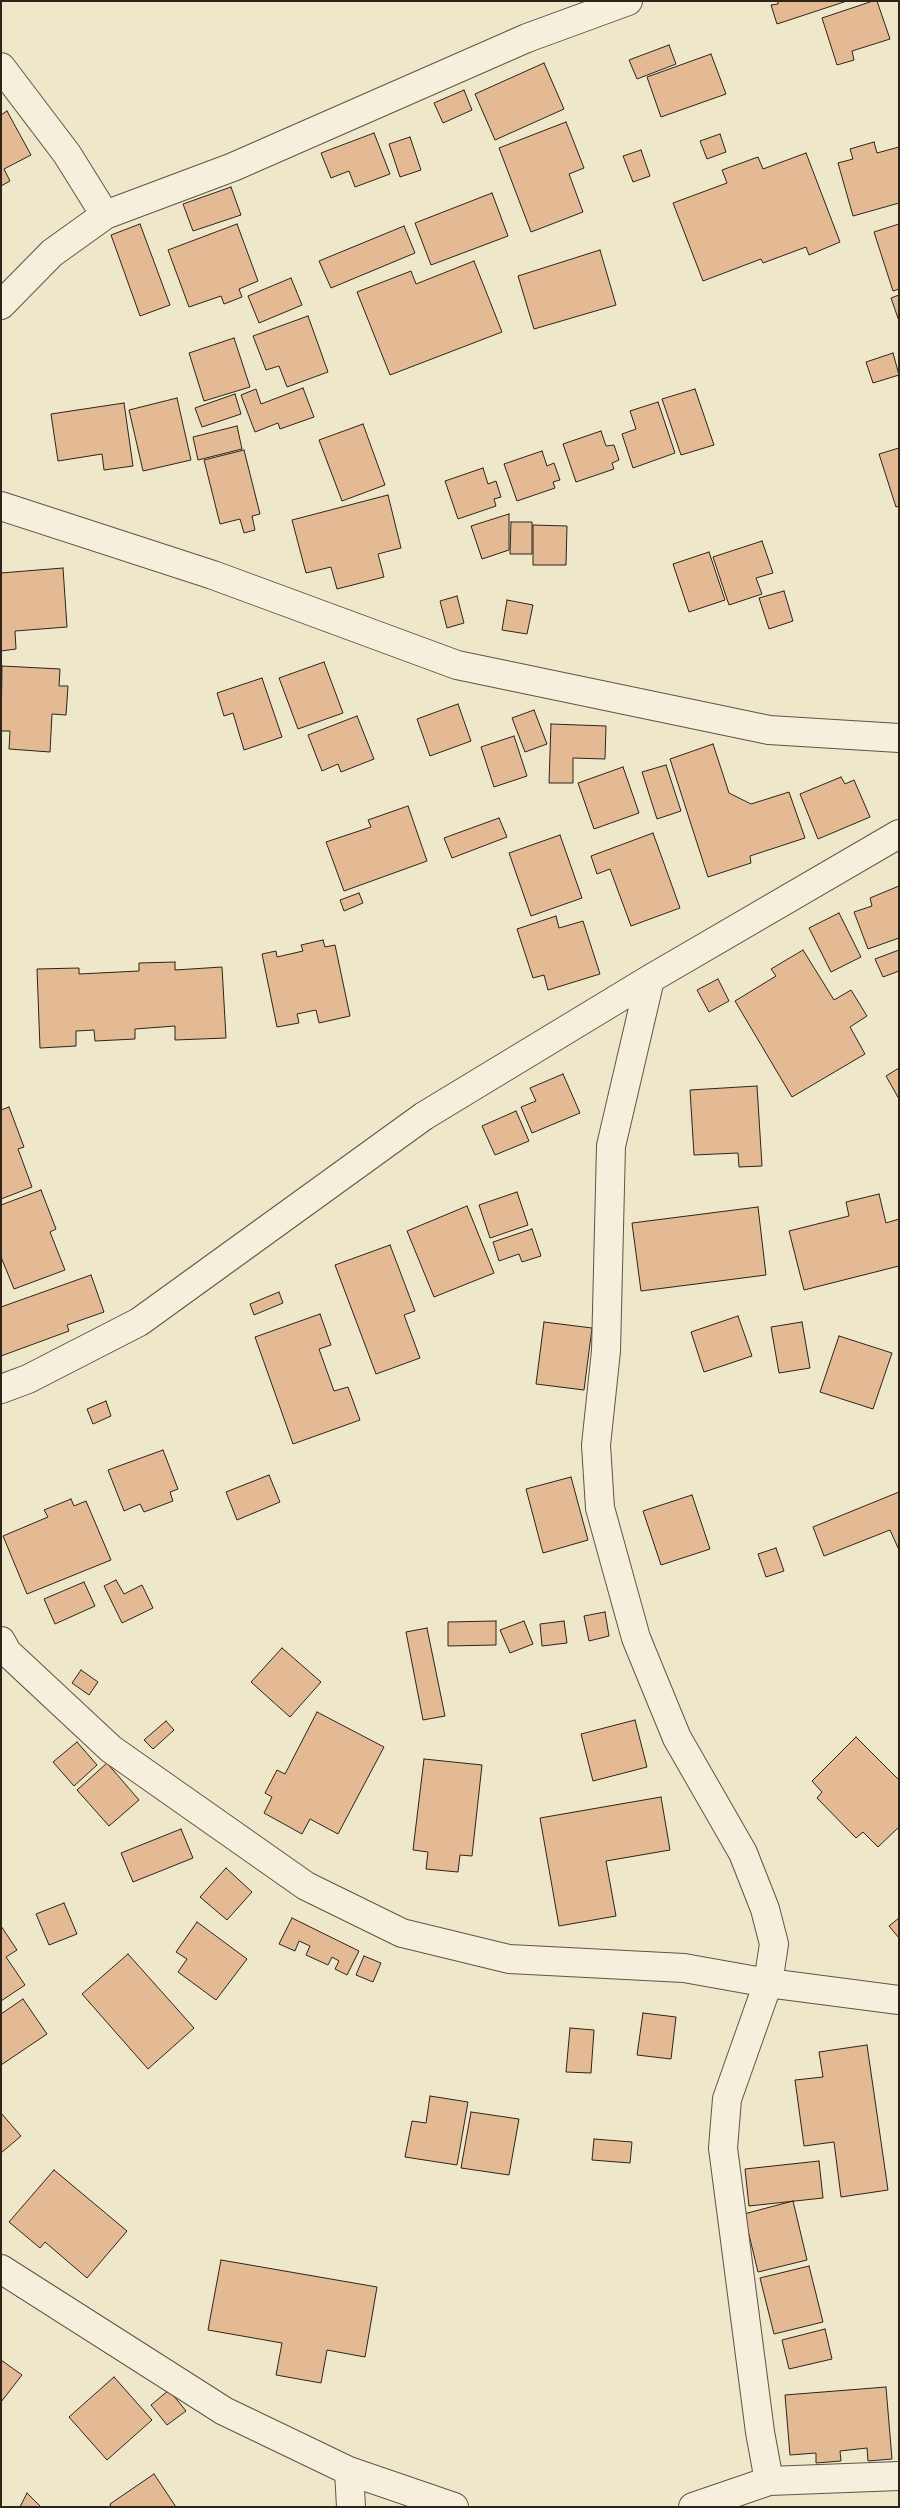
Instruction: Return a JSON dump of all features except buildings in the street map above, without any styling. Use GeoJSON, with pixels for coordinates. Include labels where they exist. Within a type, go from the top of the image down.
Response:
{"type":"FeatureCollection","features":[{"type":"Feature","properties":{"kind":"street"},"geometry":{"type":"LineString","coordinates":[[1,306],[52,253],[105,215],[233,167],[527,38],[628,1]]}},
{"type":"Feature","properties":{"kind":"street"},"geometry":{"type":"LineString","coordinates":[[1,67],[67,154],[105,215]]}},
{"type":"Feature","properties":{"kind":"street"},"geometry":{"type":"LineString","coordinates":[[1,506],[213,576],[457,665],[769,730],[899,738]]}},
{"type":"Feature","properties":{"kind":"street"},"geometry":{"type":"LineString","coordinates":[[1,1389],[28,1379],[139,1322],[424,1116],[650,979],[899,834]]}},
{"type":"Feature","properties":{"kind":"street"},"geometry":{"type":"LineString","coordinates":[[650,979],[611,1146],[606,1351],[596,1445],[600,1508],[636,1638],[677,1738],[743,1853],[765,1909],[774,1944],[768,1983],[728,2099],[723,2148],[760,2432],[769,2482]]}},
{"type":"Feature","properties":{"kind":"street"},"geometry":{"type":"LineString","coordinates":[[1,1641],[7,1652],[111,1749],[306,1886],[402,1934],[509,1959],[684,1968],[768,1983],[899,2000]]}},
{"type":"Feature","properties":{"kind":"street"},"geometry":{"type":"LineString","coordinates":[[1,2269],[224,2411],[348,2471],[454,2507]]}},
{"type":"Feature","properties":{"kind":"street"},"geometry":{"type":"LineString","coordinates":[[348,2471],[352,2507]]}},
{"type":"Feature","properties":{"kind":"street"},"geometry":{"type":"LineString","coordinates":[[693,2507],[769,2482],[899,2476]]}}]}
